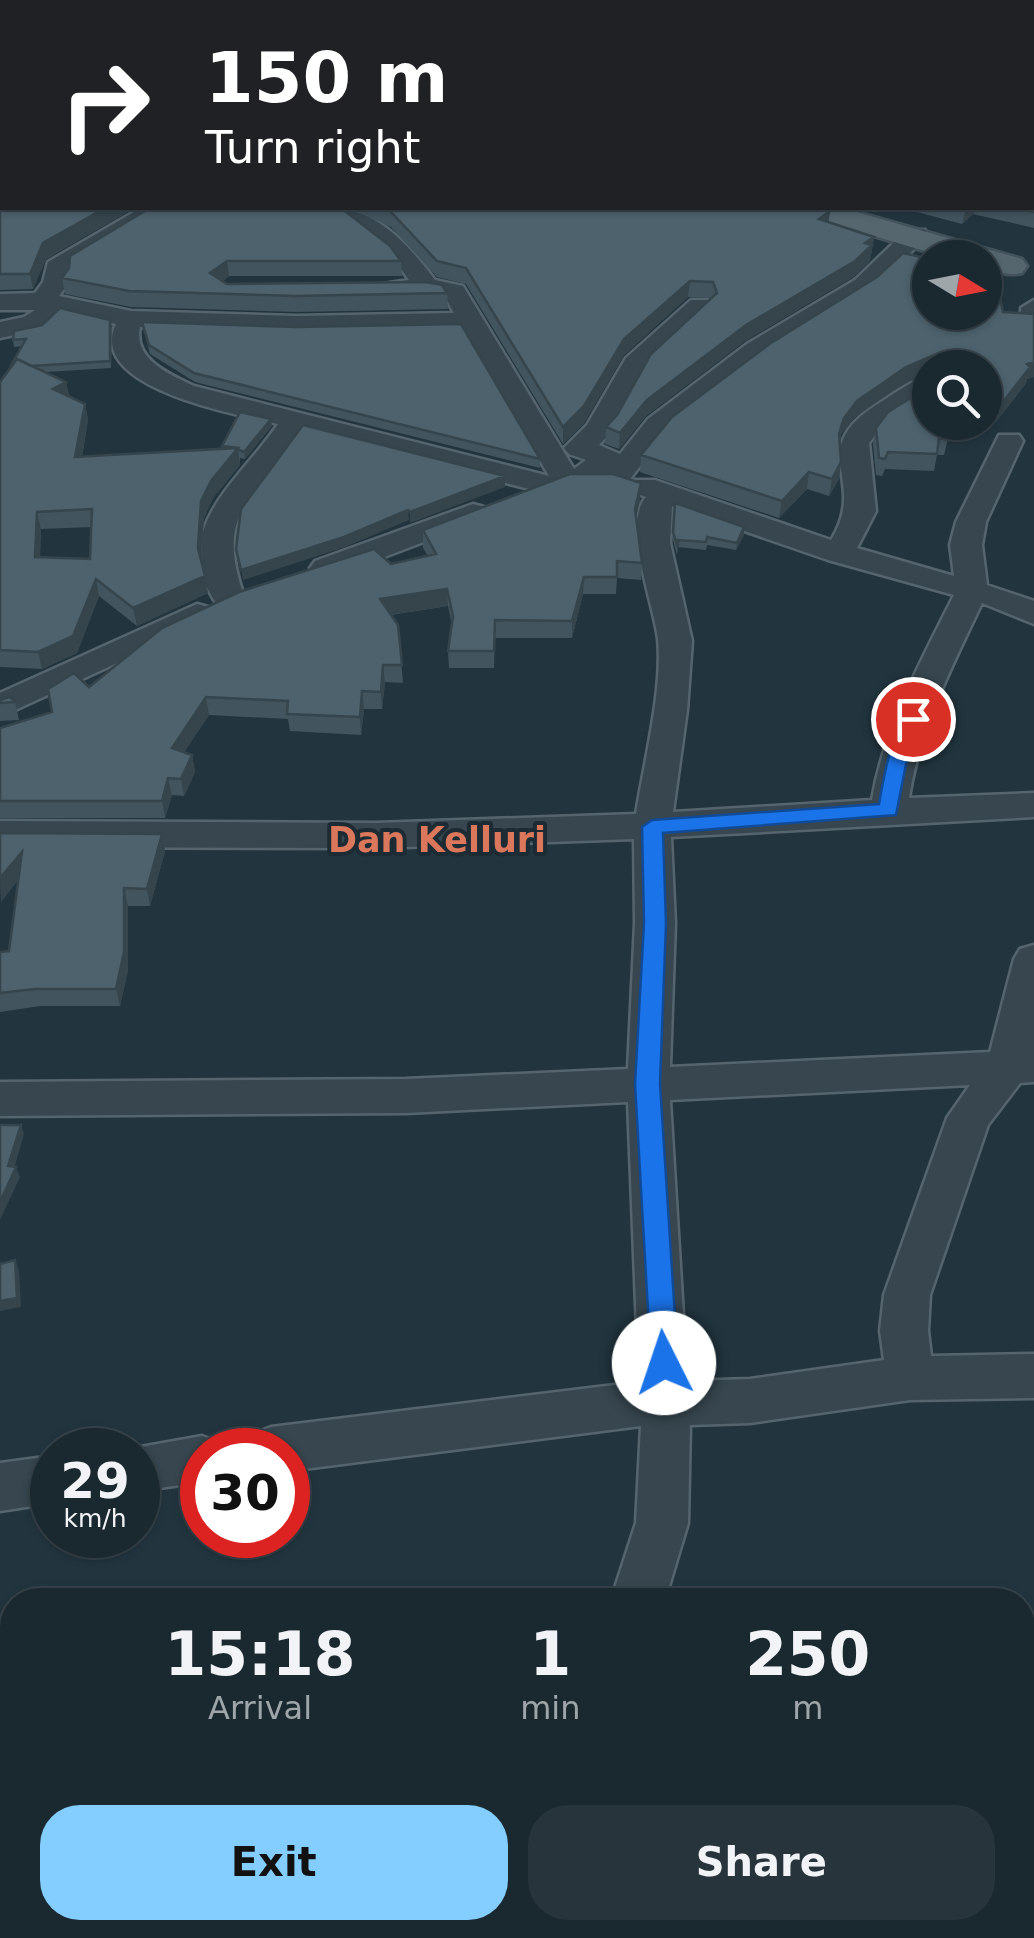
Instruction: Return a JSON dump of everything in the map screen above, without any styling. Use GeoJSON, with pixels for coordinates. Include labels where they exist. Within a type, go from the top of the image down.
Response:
{"type":"FeatureCollection","features":[{"type":"Feature","properties":{"kind":"main road"},"geometry":{"type":"LineString","coordinates":[[819,210],[1026,259]]}},
{"type":"Feature","properties":{"kind":"street"},"geometry":{"type":"LineString","coordinates":[[43,300],[56,282],[57,267],[154,210]]}},
{"type":"Feature","properties":{"kind":"street"},"geometry":{"type":"LineString","coordinates":[[343,210],[403,254],[426,286]]}},
{"type":"Feature","properties":{"kind":"street"},"geometry":{"type":"LineString","coordinates":[[616,478],[658,425],[756,350],[864,285],[910,234]]}},
{"type":"Feature","properties":{"kind":"street"},"geometry":{"type":"LineString","coordinates":[[364,289],[426,286],[454,292],[466,305],[470,321],[563,481]]}},
{"type":"Feature","properties":{"kind":"street"},"geometry":{"type":"LineString","coordinates":[[0,330],[36,323],[48,310],[43,300]]}},
{"type":"Feature","properties":{"kind":"street"},"geometry":{"type":"LineString","coordinates":[[0,302],[43,300],[131,319],[297,324],[470,321]]}},
{"type":"Feature","properties":{"kind":"street"},"geometry":{"type":"LineString","coordinates":[[302,576],[563,481],[608,458],[579,448],[599,430],[636,364],[700,306]]}},
{"type":"Feature","properties":{"kind":"street"},"geometry":{"type":"LineString","coordinates":[[1034,308],[1034,320]]}},
{"type":"Feature","properties":{"kind":"street"},"geometry":{"type":"LineString","coordinates":[[131,319],[124,328],[125,346],[140,366],[184,392],[293,423],[563,481],[616,478],[839,554],[1009,600],[1034,614]]}},
{"type":"Feature","properties":{"kind":"street"},"geometry":{"type":"LineString","coordinates":[[839,554],[862,510],[854,469],[857,437],[874,418],[912,397]]}},
{"type":"Feature","properties":{"kind":"street"},"geometry":{"type":"LineString","coordinates":[[229,598],[214,551],[230,497],[293,423]]}},
{"type":"Feature","properties":{"kind":"street"},"geometry":{"type":"LineString","coordinates":[[889,810],[896,764],[933,671],[972,591],[966,544],[971,522],[1009,442]]}},
{"type":"Feature","properties":{"kind":"street"},"geometry":{"type":"LineString","coordinates":[[643,1588],[662,1522],[666,1402],[648,1084],[655,923],[652,827],[670,710],[675,641],[654,543],[654,506],[668,493]]}},
{"type":"Feature","properties":{"kind":"street"},"geometry":{"type":"LineString","coordinates":[[0,706],[229,598],[265,587]]}},
{"type":"Feature","properties":{"kind":"street"},"geometry":{"type":"LineString","coordinates":[[0,834],[158,831],[240,836],[430,835],[652,827],[1034,804]]}},
{"type":"Feature","properties":{"kind":"street"},"geometry":{"type":"LineString","coordinates":[[910,1378],[904,1331],[906,1295],[969,1118],[1020,1068],[1034,959]]}},
{"type":"Feature","properties":{"kind":"street"},"geometry":{"type":"LineString","coordinates":[[0,1099],[406,1096],[1020,1068]]}},
{"type":"Feature","properties":{"kind":"street"},"geometry":{"type":"LineString","coordinates":[[310,1445],[611,1405],[750,1401],[910,1378],[1034,1376]]}},
{"type":"Feature","properties":{"kind":"street"},"geometry":{"type":"LineString","coordinates":[[0,1487],[30,1483]]}},
{"type":"Feature","properties":{"kind":"building"},"geometry":{"type":"Polygon","coordinates":[[[0,210],[101,210],[43,243],[30,274],[0,274],[0,210]]]}},
{"type":"Feature","properties":{"kind":"building"},"geometry":{"type":"Polygon","coordinates":[[[147,210],[344,210],[390,246],[401,261],[227,261],[210,273],[227,284],[425,282],[442,285],[447,293],[296,296],[129,291],[62,278],[69,268],[70,256],[147,210]]]}},
{"type":"Feature","properties":{"kind":"building"},"geometry":{"type":"Polygon","coordinates":[[[826,210],[830,211],[819,219],[874,237],[865,243],[872,245],[855,261],[746,325],[647,400],[620,433],[606,427],[617,415],[651,354],[717,293],[713,282],[690,281],[624,339],[584,406],[563,427],[466,268],[437,261],[390,211],[826,210]]]}},
{"type":"Feature","properties":{"kind":"building"},"geometry":{"type":"Polygon","coordinates":[[[903,253],[912,255],[912,330],[1002,330],[1002,307],[1003,312],[1034,314],[1034,362],[1027,364],[1030,367],[1002,403],[1002,350],[912,350],[912,364],[857,401],[844,418],[839,434],[841,462],[832,479],[809,472],[782,501],[641,455],[672,417],[771,343],[877,277],[903,253]]]}},
{"type":"Feature","properties":{"kind":"building"},"geometry":{"type":"Polygon","coordinates":[[[60,308],[110,320],[110,361],[31,366],[17,359],[10,367],[26,339],[13,340],[14,331],[42,325],[60,308]]]}},
{"type":"Feature","properties":{"kind":"building"},"geometry":{"type":"Polygon","coordinates":[[[142,322],[296,327],[461,324],[540,459],[194,373],[149,345],[142,322]]]}},
{"type":"Feature","properties":{"kind":"building"},"geometry":{"type":"Polygon","coordinates":[[[17,359],[66,382],[53,389],[85,404],[75,457],[238,448],[211,481],[201,501],[198,548],[205,576],[133,608],[96,579],[73,636],[38,652],[0,650],[0,382],[17,359]],[[92,509],[37,512],[35,557],[90,559],[92,509]]]}},
{"type":"Feature","properties":{"kind":"building"},"geometry":{"type":"Polygon","coordinates":[[[912,397],[912,440],[939,440],[937,454],[888,452],[885,459],[879,458],[876,428],[888,412],[912,397]]]}},
{"type":"Feature","properties":{"kind":"building"},"geometry":{"type":"Polygon","coordinates":[[[240,412],[271,419],[244,452],[222,446],[240,412]]]}},
{"type":"Feature","properties":{"kind":"building"},"geometry":{"type":"Polygon","coordinates":[[[303,425],[505,476],[344,537],[241,570],[236,549],[241,509],[303,425]]]}},
{"type":"Feature","properties":{"kind":"building"},"geometry":{"type":"Polygon","coordinates":[[[570,474],[613,474],[641,483],[635,509],[642,563],[617,561],[617,577],[584,577],[572,621],[495,620],[494,651],[448,651],[453,616],[447,589],[380,599],[398,625],[402,665],[383,665],[381,692],[362,691],[360,717],[287,714],[288,701],[206,697],[172,748],[192,755],[181,779],[168,778],[162,801],[0,801],[0,728],[52,712],[48,689],[74,673],[89,687],[162,628],[239,592],[374,549],[391,564],[436,554],[423,530],[570,474]]]}},
{"type":"Feature","properties":{"kind":"building"},"geometry":{"type":"Polygon","coordinates":[[[675,503],[744,527],[737,543],[707,537],[706,542],[678,540],[678,548],[673,532],[675,503]]]}},
{"type":"Feature","properties":{"kind":"building"},"geometry":{"type":"Polygon","coordinates":[[[0,833],[162,834],[147,889],[124,888],[124,952],[116,989],[0,993],[0,952],[9,951],[22,852],[0,878],[0,833]]]}},
{"type":"Feature","properties":{"kind":"building"},"geometry":{"type":"Polygon","coordinates":[[[0,1125],[21,1125],[8,1166],[16,1167],[0,1202],[0,1125]]]}},
{"type":"Feature","properties":{"kind":"building"},"geometry":{"type":"Polygon","coordinates":[[[15,1260],[17,1298],[0,1301],[0,1264],[15,1260]]]}},
{"type":"Feature","properties":{"kind":"district","name":"Dan Kelluri"},"geometry":{"type":"Point","coordinates":[437,840]}},
{"type":"Feature","properties":{"kind":"route"},"geometry":{"type":"LineString","coordinates":[[664,1363],[648,1084],[655,923],[652,827],[889,810],[896,764],[913,719]]}}]}
